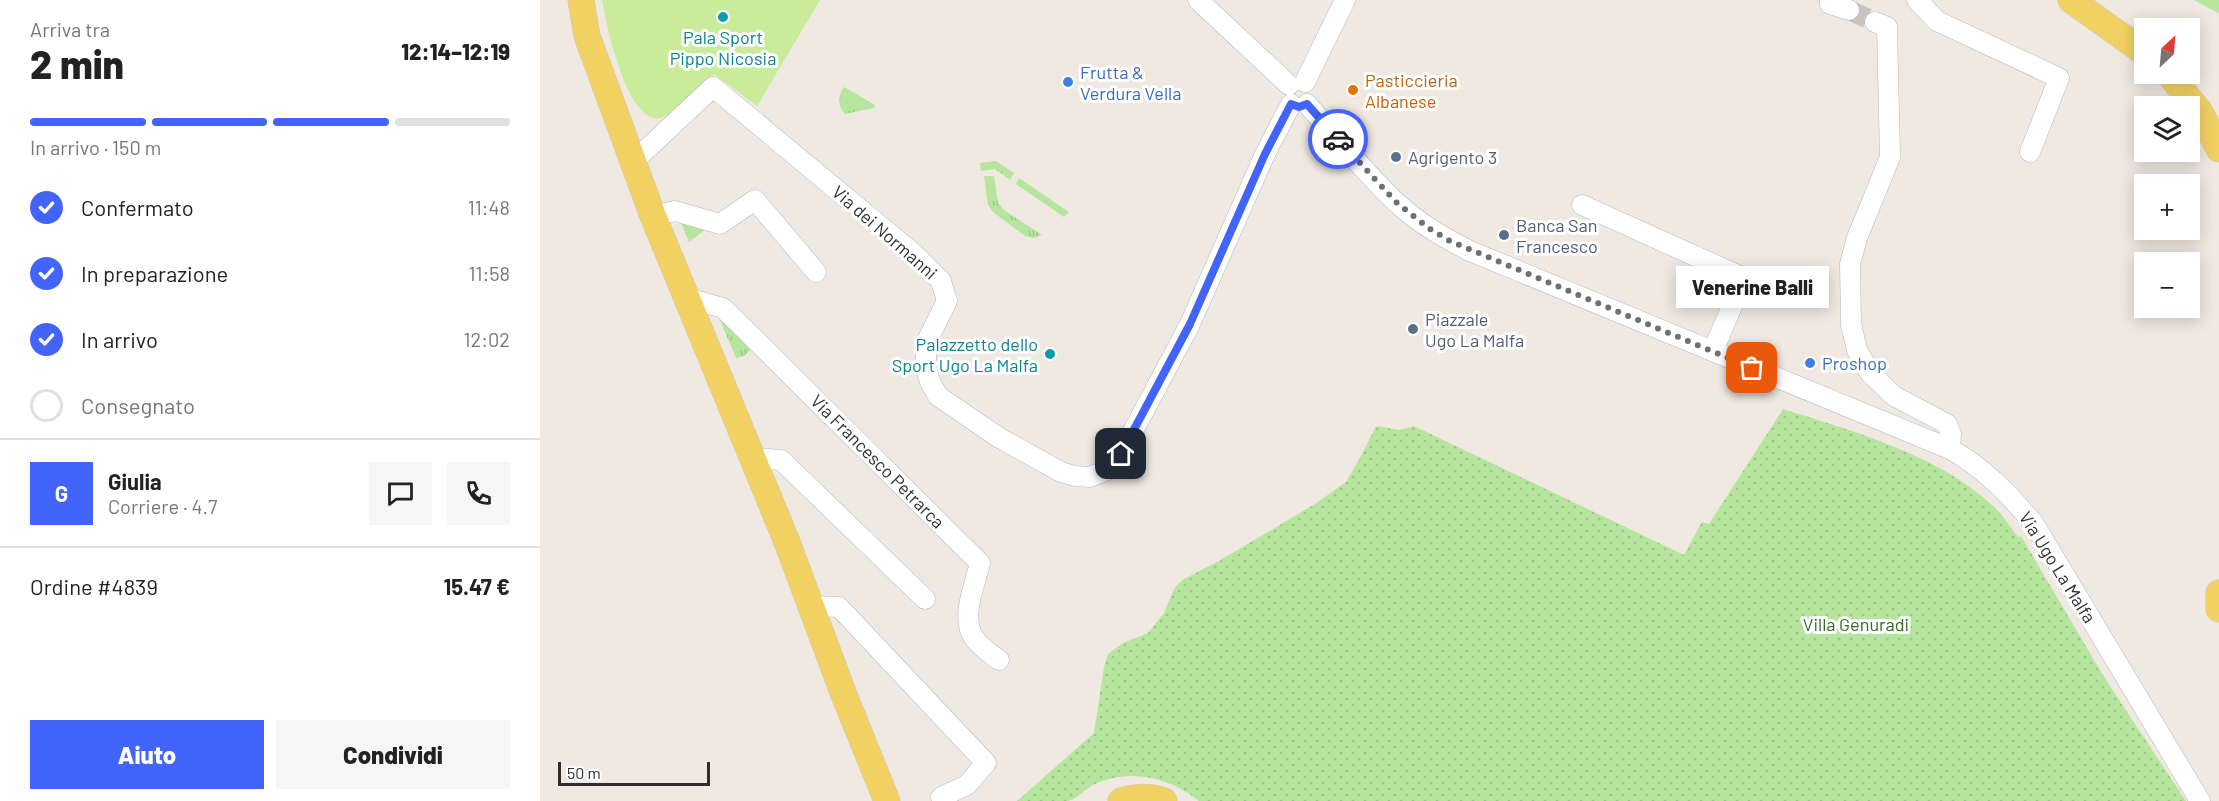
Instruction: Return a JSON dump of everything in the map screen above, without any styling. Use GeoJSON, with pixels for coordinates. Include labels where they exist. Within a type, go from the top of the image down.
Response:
{"type":"FeatureCollection","features":[{"type":"Feature","properties":{"kind":"main road"},"geometry":{"type":"LineString","coordinates":[[581,0],[587,36],[653,216],[753,458],[887,801]]}},
{"type":"Feature","properties":{"kind":"main road"},"geometry":{"type":"LineString","coordinates":[[2071,0],[2134,45]]}},
{"type":"Feature","properties":{"kind":"main road"},"geometry":{"type":"LineString","coordinates":[[2177,84],[2200,112],[2219,149]]}},
{"type":"Feature","properties":{"kind":"main road"},"geometry":{"type":"LineString","coordinates":[[2219,593],[2219,609]]}},
{"type":"Feature","properties":{"kind":"main road"},"geometry":{"type":"LineString","coordinates":[[1121,801],[1134,797],[1157,798],[1164,801]]}},
{"type":"Feature","properties":{"kind":"street","name":"Via Ugo La Malfa"},"geometry":{"type":"LineString","coordinates":[[1198,0],[1298,94],[1397,203],[1430,229],[1470,251],[1950,449],[1969,460],[1998,483],[2034,524],[2200,801]]}},
{"type":"Feature","properties":{"kind":"street","name":"Via dei Normanni"},"geometry":{"type":"LineString","coordinates":[[633,161],[713,87],[914,254],[945,286],[947,301],[926,343],[925,355],[930,382],[939,396],[998,437],[1060,472],[1090,477],[1107,470],[1121,454],[1190,324],[1265,154],[1345,0]]}},
{"type":"Feature","properties":{"kind":"street"},"geometry":{"type":"LineString","coordinates":[[1830,0],[1830,4],[1849,10]]}},
{"type":"Feature","properties":{"kind":"street"},"geometry":{"type":"LineString","coordinates":[[1917,0],[1937,21],[2060,78],[2030,152]]}},
{"type":"Feature","properties":{"kind":"street"},"geometry":{"type":"LineString","coordinates":[[1875,22],[1887,27],[1890,157],[1857,238],[1850,264],[1851,324],[1857,350],[1870,373],[1894,396],[1947,424],[1951,434],[1950,449]]}},
{"type":"Feature","properties":{"kind":"street"},"geometry":{"type":"LineString","coordinates":[[653,216],[675,211],[720,224],[755,200],[816,272]]}},
{"type":"Feature","properties":{"kind":"street"},"geometry":{"type":"LineString","coordinates":[[1582,205],[1744,278],[1713,351]]}},
{"type":"Feature","properties":{"kind":"street","name":"Via Francesco Petrarca"},"geometry":{"type":"LineString","coordinates":[[688,298],[723,308],[980,563],[968,615],[970,628],[980,644],[999,660]]}},
{"type":"Feature","properties":{"kind":"street"},"geometry":{"type":"LineString","coordinates":[[753,458],[781,460],[925,600]]}},
{"type":"Feature","properties":{"kind":"street"},"geometry":{"type":"LineString","coordinates":[[811,606],[839,607],[986,763],[967,785],[941,797]]}},
{"type":"Feature","properties":{"kind":"green space"},"geometry":{"type":"Polygon","coordinates":[[[602,0],[820,0],[757,106],[714,74],[681,105],[660,118],[648,116],[628,90],[613,49],[602,0]]]}},
{"type":"Feature","properties":{"kind":"green space"},"geometry":{"type":"Polygon","coordinates":[[[2194,0],[2219,0],[2219,14],[2218,13],[2194,0]]]}},
{"type":"Feature","properties":{"kind":"green space"},"geometry":{"type":"Polygon","coordinates":[[[844,87],[875,105],[874,108],[845,114],[839,100],[844,87]]]}},
{"type":"Feature","properties":{"kind":"green space"},"geometry":{"type":"Polygon","coordinates":[[[996,161],[1014,173],[1010,180],[995,169],[981,171],[980,163],[996,161]]]}},
{"type":"Feature","properties":{"kind":"green space"},"geometry":{"type":"Polygon","coordinates":[[[984,176],[994,176],[998,203],[1004,210],[1042,235],[1033,238],[1025,236],[993,212],[988,205],[984,176]]]}},
{"type":"Feature","properties":{"kind":"green space"},"geometry":{"type":"Polygon","coordinates":[[[1019,178],[1069,212],[1064,217],[1016,184],[1019,178]]]}},
{"type":"Feature","properties":{"kind":"green space"},"geometry":{"type":"Polygon","coordinates":[[[679,218],[709,227],[689,242],[679,218]]]}},
{"type":"Feature","properties":{"kind":"green space"},"geometry":{"type":"Polygon","coordinates":[[[717,313],[753,347],[744,356],[736,358],[717,313]]]}},
{"type":"Feature","properties":{"kind":"green space","name":"Villa Genuradi"},"geometry":{"type":"Polygon","coordinates":[[[1783,409],[1893,446],[1920,458],[1970,487],[1996,509],[2018,537],[2021,536],[2104,677],[2186,801],[1199,801],[1175,786],[1136,776],[1109,779],[1095,784],[1068,801],[1017,801],[1094,733],[1108,654],[1123,643],[1148,633],[1164,613],[1174,589],[1182,580],[1219,561],[1315,504],[1346,482],[1376,426],[1400,430],[1414,426],[1684,555],[1702,522],[1709,524],[1783,409]]]}},
{"type":"Feature","properties":{"kind":"tunnel"},"geometry":{"type":"LineString","coordinates":[[1849,10],[1875,22]]}},
{"type":"Feature","properties":{"kind":"way so far"},"geometry":{"type":"LineString","coordinates":[[1338,139],[1397,203],[1413,217],[1450,241],[1752,368]]}},
{"type":"Feature","properties":{"kind":"place","name":"Pala Sport Pippo Nicosia"},"geometry":{"type":"Point","coordinates":[723,17]}},
{"type":"Feature","properties":{"kind":"place","name":"Frutta & Verdura Vella"},"geometry":{"type":"Point","coordinates":[1068,82]}},
{"type":"Feature","properties":{"kind":"place","name":"Pasticcieria Albanese"},"geometry":{"type":"Point","coordinates":[1353,90]}},
{"type":"Feature","properties":{"kind":"place","name":"Agrigento 3"},"geometry":{"type":"Point","coordinates":[1396,157]}},
{"type":"Feature","properties":{"kind":"place","name":"Banca San Francesco"},"geometry":{"type":"Point","coordinates":[1504,235]}},
{"type":"Feature","properties":{"kind":"place","name":"Piazzale Ugo La Malfa"},"geometry":{"type":"Point","coordinates":[1413,329]}},
{"type":"Feature","properties":{"kind":"place","name":"Palazzetto dello Sport Ugo La Malfa"},"geometry":{"type":"Point","coordinates":[1050,354]}},
{"type":"Feature","properties":{"kind":"place","name":"Proshop"},"geometry":{"type":"Point","coordinates":[1810,363]}},
{"type":"Feature","properties":{"kind":"place","name":"Venerine Balli"},"geometry":{"type":"Point","coordinates":[1752,368]}},
{"type":"Feature","properties":{"kind":"route"},"geometry":{"type":"LineString","coordinates":[[1121,454],[1190,324],[1265,154],[1291,104],[1299,107],[1307,104],[1338,139]]}}]}
